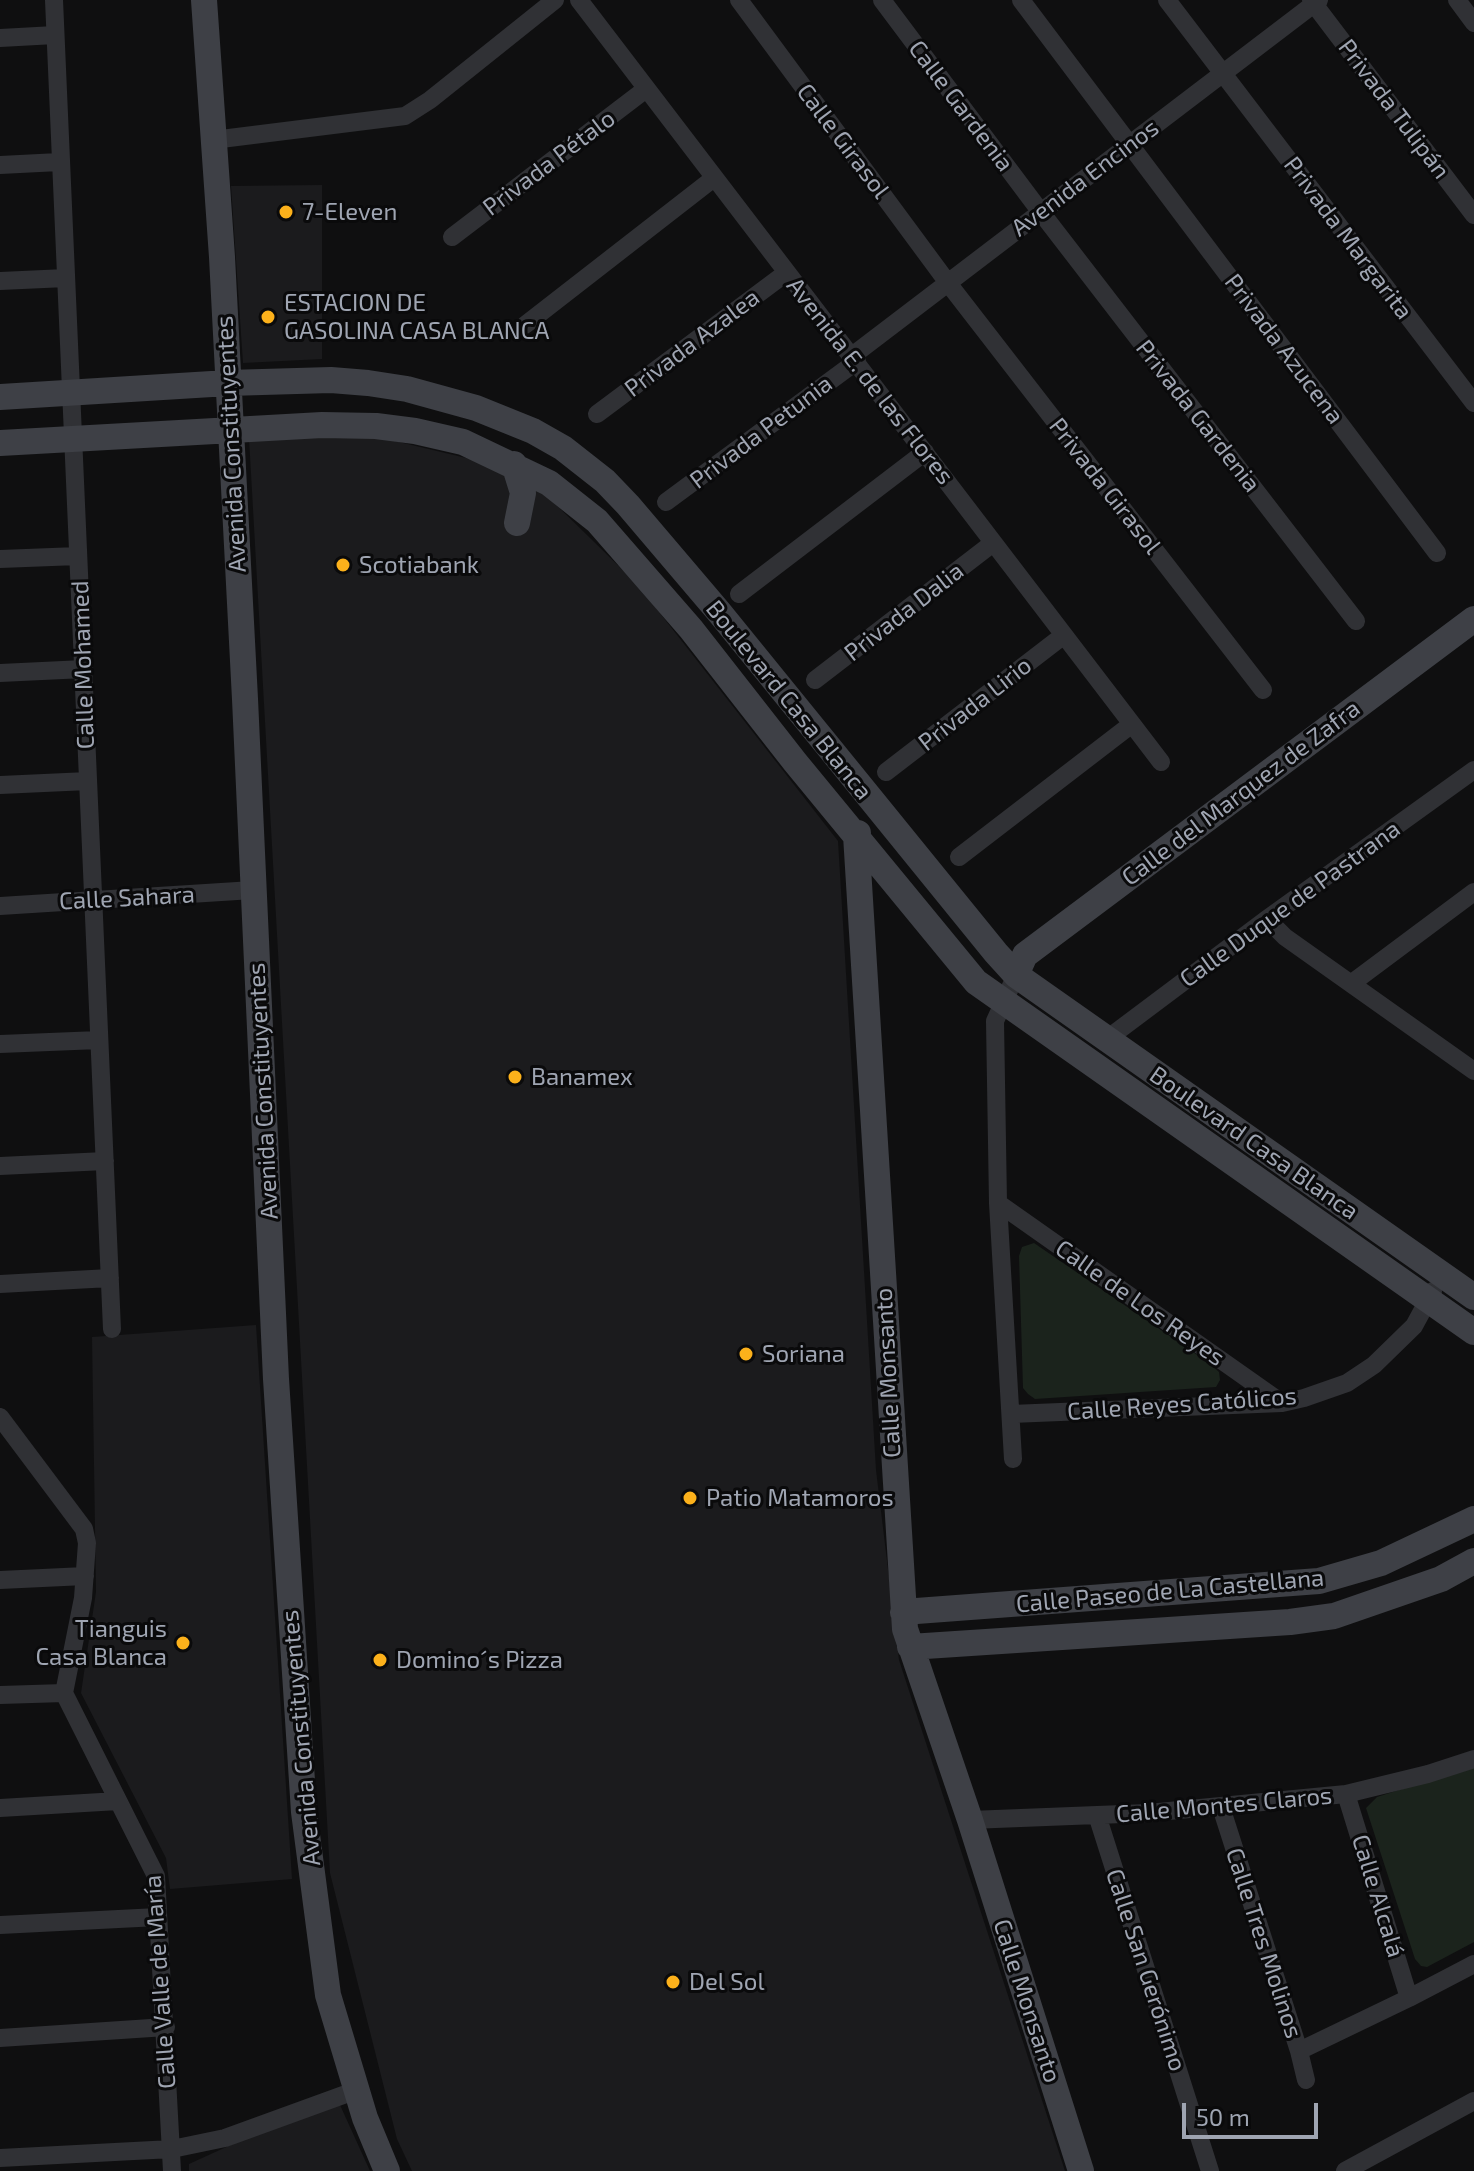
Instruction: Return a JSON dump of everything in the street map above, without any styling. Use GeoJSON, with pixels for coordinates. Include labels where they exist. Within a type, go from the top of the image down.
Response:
{"type":"FeatureCollection","features":[{"type":"Feature","properties":{"kind":"street","name":"Calle Mohamed"},"geometry":{"type":"LineString","coordinates":[[54,0],[112,1329]]}},
{"type":"Feature","properties":{"kind":"street","name":"Avenida Constituyentes"},"geometry":{"type":"LineString","coordinates":[[204,0],[228,383],[284,1522],[304,1812],[324,1977],[365,2118],[387,2171]]}},
{"type":"Feature","properties":{"kind":"street"},"geometry":{"type":"LineString","coordinates":[[213,140],[405,116],[430,100],[555,0]]}},
{"type":"Feature","properties":{"kind":"street","name":"Avenida E. de las Flores"},"geometry":{"type":"LineString","coordinates":[[579,0],[1161,762]]}},
{"type":"Feature","properties":{"kind":"street","name":"Calle Girasol"},"geometry":{"type":"LineString","coordinates":[[739,0],[948,283]]}},
{"type":"Feature","properties":{"kind":"street","name":"Calle Gardenia"},"geometry":{"type":"LineString","coordinates":[[882,0],[1040,211]]}},
{"type":"Feature","properties":{"kind":"street","name":"Privada Azucena"},"geometry":{"type":"LineString","coordinates":[[1021,0],[1437,553]]}},
{"type":"Feature","properties":{"kind":"street","name":"Privada Margarita"},"geometry":{"type":"LineString","coordinates":[[1167,0],[1474,403]]}},
{"type":"Feature","properties":{"kind":"street"},"geometry":{"type":"LineString","coordinates":[[1457,0],[1474,23]]}},
{"type":"Feature","properties":{"kind":"street","name":"Avenida Encinos"},"geometry":{"type":"LineString","coordinates":[[854,358],[1315,1]]}},
{"type":"Feature","properties":{"kind":"street","name":"Privada Tulipán"},"geometry":{"type":"LineString","coordinates":[[1315,1],[1474,215]]}},
{"type":"Feature","properties":{"kind":"street"},"geometry":{"type":"LineString","coordinates":[[0,38],[55,35]]}},
{"type":"Feature","properties":{"kind":"street","name":"Privada Pétalo"},"geometry":{"type":"LineString","coordinates":[[452,237],[646,89]]}},
{"type":"Feature","properties":{"kind":"street"},"geometry":{"type":"LineString","coordinates":[[0,165],[59,162]]}},
{"type":"Feature","properties":{"kind":"street"},"geometry":{"type":"LineString","coordinates":[[525,325],[714,178]]}},
{"type":"Feature","properties":{"kind":"street","name":"Privada Gardenia"},"geometry":{"type":"LineString","coordinates":[[1040,211],[1356,621]]}},
{"type":"Feature","properties":{"kind":"street","name":"Privada Azalea"},"geometry":{"type":"LineString","coordinates":[[597,414],[786,273]]}},
{"type":"Feature","properties":{"kind":"street"},"geometry":{"type":"LineString","coordinates":[[0,281],[66,278]]}},
{"type":"Feature","properties":{"kind":"street","name":"Privada Girasol"},"geometry":{"type":"LineString","coordinates":[[948,283],[1263,690]]}},
{"type":"Feature","properties":{"kind":"street","name":"Privada Petunia"},"geometry":{"type":"LineString","coordinates":[[666,502],[854,358]]}},
{"type":"Feature","properties":{"kind":"street","name":"Boulevard Casa Blanca"},"geometry":{"type":"LineString","coordinates":[[0,397],[331,380],[407,389],[476,408],[533,431],[563,448],[605,481],[719,612],[1016,975],[1474,1297]]}},
{"type":"Feature","properties":{"kind":"street","name":"Boulevard Casa Blanca"},"geometry":{"type":"LineString","coordinates":[[0,443],[322,425],[376,426],[463,442],[549,483],[616,542],[691,629],[976,982],[1474,1332]]}},
{"type":"Feature","properties":{"kind":"street"},"geometry":{"type":"LineString","coordinates":[[533,431],[551,457],[549,483]]}},
{"type":"Feature","properties":{"kind":"street"},"geometry":{"type":"LineString","coordinates":[[739,594],[925,452]]}},
{"type":"Feature","properties":{"kind":"street"},"geometry":{"type":"LineString","coordinates":[[514,464],[523,493],[517,523]]}},
{"type":"Feature","properties":{"kind":"street"},"geometry":{"type":"LineString","coordinates":[[571,500],[605,481]]}},
{"type":"Feature","properties":{"kind":"street","name":"Privada Dalia"},"geometry":{"type":"LineString","coordinates":[[815,680],[993,543]]}},
{"type":"Feature","properties":{"kind":"street"},"geometry":{"type":"LineString","coordinates":[[0,559],[78,556]]}},
{"type":"Feature","properties":{"kind":"street","name":"Calle del Marquez de Zafra"},"geometry":{"type":"LineString","coordinates":[[1016,975],[1025,955],[1474,619]]}},
{"type":"Feature","properties":{"kind":"street","name":"Privada Lirio"},"geometry":{"type":"LineString","coordinates":[[886,772],[1064,635]]}},
{"type":"Feature","properties":{"kind":"street"},"geometry":{"type":"LineString","coordinates":[[0,673],[84,669]]}},
{"type":"Feature","properties":{"kind":"street"},"geometry":{"type":"LineString","coordinates":[[959,857],[1132,724]]}},
{"type":"Feature","properties":{"kind":"street","name":"Calle Duque de Pastrana"},"geometry":{"type":"LineString","coordinates":[[1107,1039],[1474,770]]}},
{"type":"Feature","properties":{"kind":"street"},"geometry":{"type":"LineString","coordinates":[[0,785],[88,781]]}},
{"type":"Feature","properties":{"kind":"street"},"geometry":{"type":"LineString","coordinates":[[856,835],[881,813]]}},
{"type":"Feature","properties":{"kind":"street","name":"Calle Monsanto"},"geometry":{"type":"LineString","coordinates":[[856,835],[903,1612],[910,1647],[970,1820],[1081,2171]]}},
{"type":"Feature","properties":{"kind":"street","name":"Calle Sahara"},"geometry":{"type":"LineString","coordinates":[[0,906],[253,890]]}},
{"type":"Feature","properties":{"kind":"street"},"geometry":{"type":"LineString","coordinates":[[1352,983],[1474,892]]}},
{"type":"Feature","properties":{"kind":"street"},"geometry":{"type":"LineString","coordinates":[[1267,919],[1285,937],[1474,1071]]}},
{"type":"Feature","properties":{"kind":"street"},"geometry":{"type":"LineString","coordinates":[[1013,1459],[998,1203],[995,1021],[1016,975]]}},
{"type":"Feature","properties":{"kind":"street"},"geometry":{"type":"LineString","coordinates":[[0,1044],[99,1040]]}},
{"type":"Feature","properties":{"kind":"street"},"geometry":{"type":"LineString","coordinates":[[1144,1101],[1162,1077]]}},
{"type":"Feature","properties":{"kind":"street"},"geometry":{"type":"LineString","coordinates":[[0,1166],[105,1161]]}},
{"type":"Feature","properties":{"kind":"street","name":"Calle de Los Reyes"},"geometry":{"type":"LineString","coordinates":[[998,1203],[1282,1403]]}},
{"type":"Feature","properties":{"kind":"street","name":"Calle Reyes Católicos"},"geometry":{"type":"LineString","coordinates":[[1011,1414],[1282,1403],[1347,1383],[1363,1374],[1403,1339],[1420,1317],[1442,1275]]}},
{"type":"Feature","properties":{"kind":"street"},"geometry":{"type":"LineString","coordinates":[[0,1284],[110,1278]]}},
{"type":"Feature","properties":{"kind":"street"},"geometry":{"type":"LineString","coordinates":[[0,1417],[84,1529],[87,1543],[83,1598],[64,1693],[0,1695]]}},
{"type":"Feature","properties":{"kind":"street","name":"Calle Paseo de La Castellana"},"geometry":{"type":"LineString","coordinates":[[903,1612],[1319,1581],[1401,1555],[1474,1519]]}},
{"type":"Feature","properties":{"kind":"street","name":"Calle Paseo de La Castellana"},"geometry":{"type":"LineString","coordinates":[[910,1647],[1290,1622],[1334,1616],[1441,1579],[1474,1561]]}},
{"type":"Feature","properties":{"kind":"street"},"geometry":{"type":"LineString","coordinates":[[0,1580],[85,1576]]}},
{"type":"Feature","properties":{"kind":"street","name":"Calle Valle de María"},"geometry":{"type":"LineString","coordinates":[[64,1693],[155,1872],[172,2171]]}},
{"type":"Feature","properties":{"kind":"street","name":"Calle Montes Claros"},"geometry":{"type":"LineString","coordinates":[[970,1820],[1221,1807],[1346,1794],[1474,1759]]}},
{"type":"Feature","properties":{"kind":"street","name":"Calle Alcalá"},"geometry":{"type":"LineString","coordinates":[[1346,1794],[1409,1998]]}},
{"type":"Feature","properties":{"kind":"street"},"geometry":{"type":"LineString","coordinates":[[0,1808],[118,1801]]}},
{"type":"Feature","properties":{"kind":"street","name":"Calle Tres Molinos"},"geometry":{"type":"LineString","coordinates":[[1221,1807],[1306,2080]]}},
{"type":"Feature","properties":{"kind":"street","name":"Calle San Gerónimo"},"geometry":{"type":"LineString","coordinates":[[1097,1815],[1210,2171]]}},
{"type":"Feature","properties":{"kind":"street"},"geometry":{"type":"LineString","coordinates":[[0,1925],[158,1917]]}},
{"type":"Feature","properties":{"kind":"street"},"geometry":{"type":"LineString","coordinates":[[1299,2051],[1474,1964]]}},
{"type":"Feature","properties":{"kind":"street"},"geometry":{"type":"LineString","coordinates":[[0,2038],[166,2027]]}},
{"type":"Feature","properties":{"kind":"street"},"geometry":{"type":"LineString","coordinates":[[0,2158],[172,2149],[225,2138],[357,2090]]}},
{"type":"Feature","properties":{"kind":"street"},"geometry":{"type":"LineString","coordinates":[[1345,2171],[1474,2101]]}},
{"type":"Feature","properties":{"kind":"shaded area"},"geometry":{"type":"Polygon","coordinates":[[[322,185],[322,359],[243,363],[231,186],[322,185]]]}},
{"type":"Feature","properties":{"kind":"shaded area"},"geometry":{"type":"Polygon","coordinates":[[[353,431],[479,461],[539,488],[638,585],[838,841],[876,1470],[899,1660],[1065,2171],[412,2171],[397,2139],[330,1873],[249,438],[353,431]]]}},
{"type":"Feature","properties":{"kind":"shaded area"},"geometry":{"type":"Polygon","coordinates":[[[1034,1243],[1209,1363],[1219,1372],[1220,1380],[1216,1387],[1035,1399],[1028,1394],[1023,1388],[1019,1256],[1022,1247],[1034,1243]]]}},
{"type":"Feature","properties":{"kind":"shaded area","name":"Tianguis Casa Blanca"},"geometry":{"type":"Polygon","coordinates":[[[256,1325],[292,1879],[170,1889],[166,1858],[81,1693],[96,1592],[92,1337],[256,1325]]]}},
{"type":"Feature","properties":{"kind":"shaded area"},"geometry":{"type":"Polygon","coordinates":[[[1474,1766],[1474,1942],[1427,1967],[1421,1966],[1415,1959],[1366,1808],[1377,1797],[1474,1766]]]}},
{"type":"Feature","properties":{"kind":"shaded area"},"geometry":{"type":"Polygon","coordinates":[[[340,2105],[370,2171],[189,2171],[189,2164],[246,2138],[340,2105]]]}},
{"type":"Feature","properties":{"kind":"place","name":"7-Eleven"},"geometry":{"type":"Point","coordinates":[286,212]}},
{"type":"Feature","properties":{"kind":"place","name":"ESTACION DE GASOLINA CASA BLANCA"},"geometry":{"type":"Point","coordinates":[268,317]}},
{"type":"Feature","properties":{"kind":"place","name":"Scotiabank"},"geometry":{"type":"Point","coordinates":[343,565]}},
{"type":"Feature","properties":{"kind":"place","name":"Banamex"},"geometry":{"type":"Point","coordinates":[515,1077]}},
{"type":"Feature","properties":{"kind":"place","name":"Soriana"},"geometry":{"type":"Point","coordinates":[746,1354]}},
{"type":"Feature","properties":{"kind":"place","name":"Patio Matamoros"},"geometry":{"type":"Point","coordinates":[690,1498]}},
{"type":"Feature","properties":{"kind":"place","name":"Tianguis Casa Blanca"},"geometry":{"type":"Point","coordinates":[183,1643]}},
{"type":"Feature","properties":{"kind":"place","name":"Domino´s Pizza"},"geometry":{"type":"Point","coordinates":[380,1660]}},
{"type":"Feature","properties":{"kind":"place","name":"Del Sol"},"geometry":{"type":"Point","coordinates":[673,1982]}}]}
